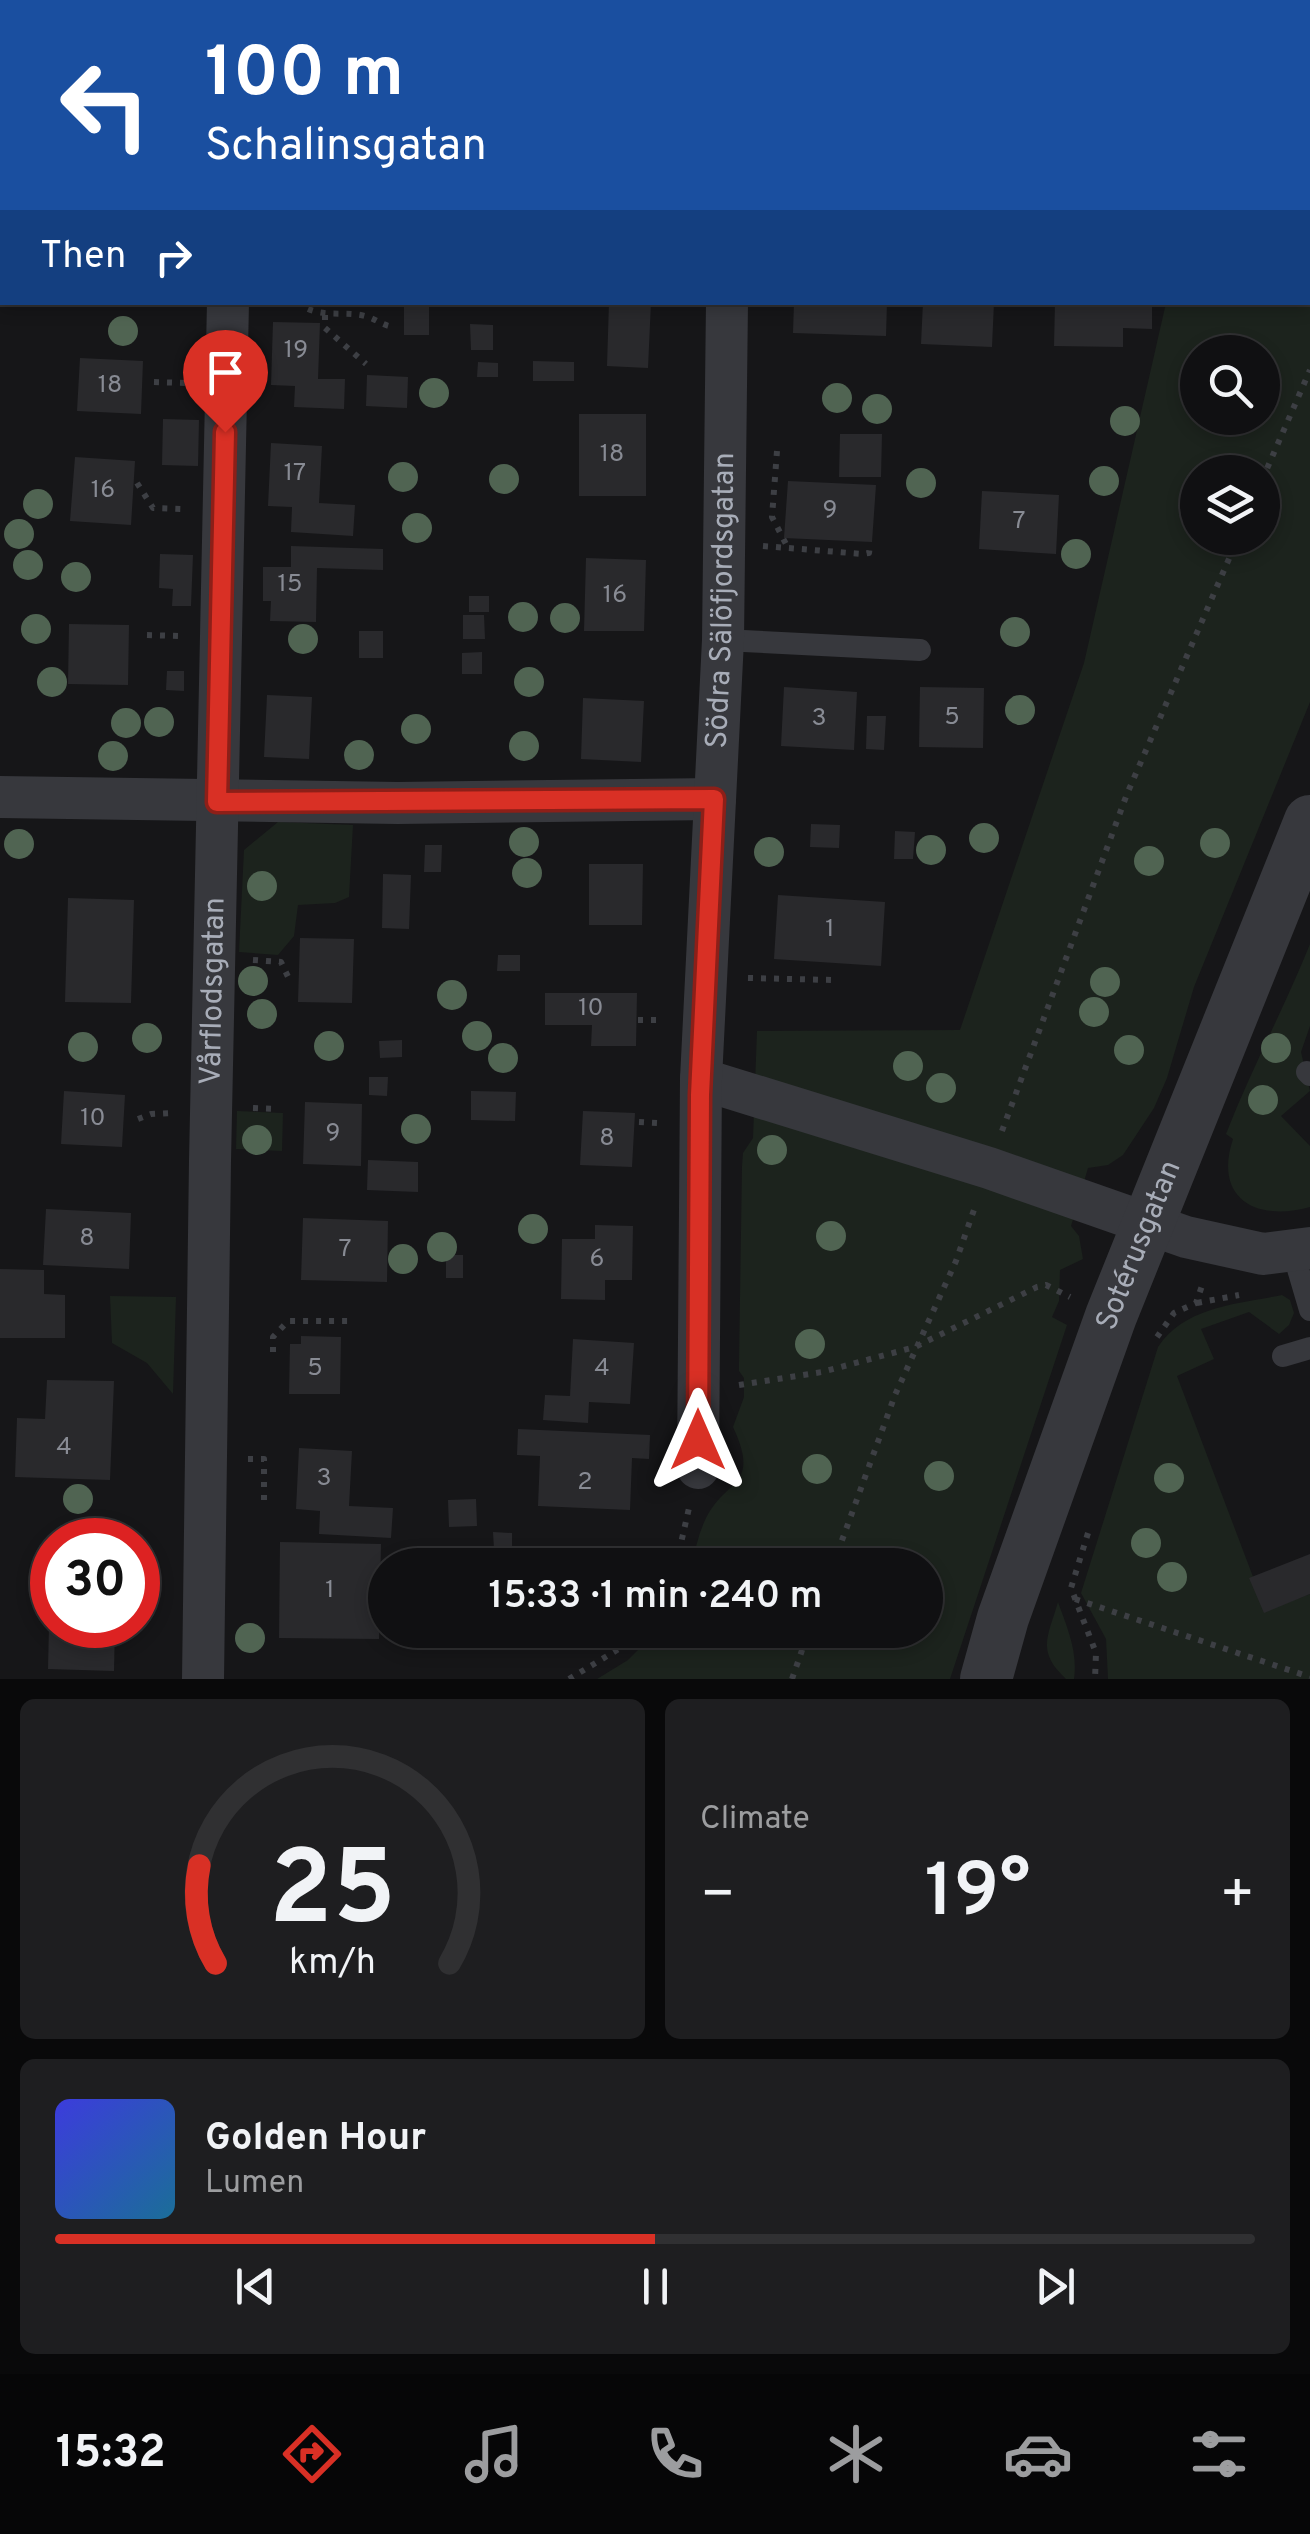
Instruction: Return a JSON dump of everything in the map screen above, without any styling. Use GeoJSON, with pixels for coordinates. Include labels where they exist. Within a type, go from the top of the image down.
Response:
{"type":"FeatureCollection","features":[{"type":"Feature","properties":{"kind":"street","name":"Vårflodsgatan"},"geometry":{"type":"LineString","coordinates":[[203,1679],[228,305]]}},
{"type":"Feature","properties":{"kind":"street","name":"Södra Sälöfjordsgatan"},"geometry":{"type":"LineString","coordinates":[[698,1468],[701,1080],[722,640],[727,305]]}},
{"type":"Feature","properties":{"kind":"street"},"geometry":{"type":"LineString","coordinates":[[0,797],[217,802],[714,799]]}},
{"type":"Feature","properties":{"kind":"street","name":"Sotérusgatan"},"geometry":{"type":"LineString","coordinates":[[986,1679],[1003,1618],[1132,1331],[1148,1223],[1310,821]]}},
{"type":"Feature","properties":{"kind":"street"},"geometry":{"type":"LineString","coordinates":[[701,1080],[988,1168],[1217,1244],[1263,1254],[1302,1250]]}},
{"type":"Feature","properties":{"kind":"lane"},"geometry":{"type":"LineString","coordinates":[[722,640],[920,650]]}},
{"type":"Feature","properties":{"kind":"lane"},"geometry":{"type":"LineString","coordinates":[[1302,1250],[1310,1310]]}},
{"type":"Feature","properties":{"kind":"lane"},"geometry":{"type":"LineString","coordinates":[[1283,1356],[1310,1348]]}},
{"type":"Feature","properties":{"kind":"path"},"geometry":{"type":"LineString","coordinates":[[308,309],[324,315],[366,316],[382,326],[395,328]]}},
{"type":"Feature","properties":{"kind":"path"},"geometry":{"type":"LineString","coordinates":[[324,315],[325,328],[366,364]]}},
{"type":"Feature","properties":{"kind":"path"},"geometry":{"type":"LineString","coordinates":[[1273,455],[1310,370]]}},
{"type":"Feature","properties":{"kind":"path"},"geometry":{"type":"LineString","coordinates":[[776,451],[772,518],[789,549]]}},
{"type":"Feature","properties":{"kind":"path"},"geometry":{"type":"LineString","coordinates":[[137,483],[153,508],[223,510]]}},
{"type":"Feature","properties":{"kind":"path"},"geometry":{"type":"LineString","coordinates":[[724,544],[863,554],[869,553],[870,546]]}},
{"type":"Feature","properties":{"kind":"path"},"geometry":{"type":"LineString","coordinates":[[839,1548],[915,1348],[956,1260],[1128,794],[1231,555]]}},
{"type":"Feature","properties":{"kind":"path"},"geometry":{"type":"LineString","coordinates":[[706,977],[832,980]]}},
{"type":"Feature","properties":{"kind":"path"},"geometry":{"type":"LineString","coordinates":[[1159,1334],[1174,1313],[1196,1303],[1217,1244]]}},
{"type":"Feature","properties":{"kind":"path"},"geometry":{"type":"LineString","coordinates":[[698,1382],[735,1385],[822,1372],[915,1348],[1046,1284],[1132,1331],[1159,1334]]}},
{"type":"Feature","properties":{"kind":"path"},"geometry":{"type":"LineString","coordinates":[[273,1352],[273,1337],[288,1322],[353,1321]]}},
{"type":"Feature","properties":{"kind":"path"},"geometry":{"type":"LineString","coordinates":[[1132,1331],[1159,1334]]}},
{"type":"Feature","properties":{"kind":"path"},"geometry":{"type":"LineString","coordinates":[[680,1548],[698,1468]]}},
{"type":"Feature","properties":{"kind":"path"},"geometry":{"type":"LineString","coordinates":[[1091,1523],[1071,1588],[1096,1654],[1096,1679]]}},
{"type":"Feature","properties":{"kind":"path"},"geometry":{"type":"LineString","coordinates":[[1074,1598],[1310,1677]]}},
{"type":"Feature","properties":{"kind":"path"},"geometry":{"type":"LineString","coordinates":[[569,1679],[620,1648]]}},
{"type":"Feature","properties":{"kind":"path"},"geometry":{"type":"LineString","coordinates":[[792,1679],[803,1648]]}},
{"type":"Feature","properties":{"kind":"shaded area"},"geometry":{"type":"Polygon","coordinates":[[[1166,305],[1310,305],[1310,702],[1194,987],[1154,1108],[1123,1155],[1108,1165],[1088,1168],[1071,1226],[1079,1236],[1083,1259],[1060,1270],[1059,1301],[1052,1317],[1067,1325],[950,1679],[597,1679],[640,1648],[943,1648],[943,1548],[696,1548],[706,1518],[742,1472],[741,1446],[733,1427],[744,1397],[744,1378],[739,1371],[742,1166],[743,1153],[753,1138],[757,1031],[960,1030],[1084,663],[1166,305]]]}},
{"type":"Feature","properties":{"kind":"shaded area"},"geometry":{"type":"Polygon","coordinates":[[[278,822],[353,825],[349,897],[335,903],[298,905],[294,936],[278,955],[239,952],[244,850],[278,822]]]}},
{"type":"Feature","properties":{"kind":"shaded area"},"geometry":{"type":"Polygon","coordinates":[[[1310,944],[1310,1026],[1301,1052],[1310,1091],[1281,1116],[1310,1146],[1310,1207],[1273,1211],[1257,1208],[1235,1191],[1228,1160],[1233,1139],[1226,1134],[1310,944]]]}},
{"type":"Feature","properties":{"kind":"shaded area"},"geometry":{"type":"Polygon","coordinates":[[[237,1111],[283,1113],[282,1151],[236,1149],[237,1111]]]}},
{"type":"Feature","properties":{"kind":"shaded area"},"geometry":{"type":"Polygon","coordinates":[[[1282,1295],[1290,1300],[1294,1313],[1279,1334],[1249,1312],[1201,1329],[1214,1359],[1177,1376],[1266,1611],[1310,1594],[1310,1679],[1108,1679],[1106,1639],[1081,1593],[1158,1347],[1169,1333],[1197,1315],[1282,1295]]]}},
{"type":"Feature","properties":{"kind":"shaded area"},"geometry":{"type":"Polygon","coordinates":[[[110,1296],[176,1297],[173,1394],[147,1363],[112,1343],[110,1296]]]}},
{"type":"Feature","properties":{"kind":"shaded area"},"geometry":{"type":"Polygon","coordinates":[[[1058,1602],[1073,1649],[1074,1679],[1066,1679],[1048,1652],[1048,1634],[1058,1602]]]}},
{"type":"Feature","properties":{"kind":"building"},"geometry":{"type":"Polygon","coordinates":[[[404,305],[429,305],[429,335],[404,335],[404,305]]]}},
{"type":"Feature","properties":{"kind":"building"},"geometry":{"type":"Polygon","coordinates":[[[609,305],[651,305],[648,368],[607,366],[609,305]]]}},
{"type":"Feature","properties":{"kind":"building"},"geometry":{"type":"Polygon","coordinates":[[[794,305],[887,305],[886,336],[793,333],[794,305]]]}},
{"type":"Feature","properties":{"kind":"building"},"geometry":{"type":"Polygon","coordinates":[[[923,305],[994,305],[992,347],[921,344],[923,305]]]}},
{"type":"Feature","properties":{"kind":"building"},"geometry":{"type":"Polygon","coordinates":[[[1055,305],[1152,305],[1152,329],[1123,328],[1123,347],[1054,346],[1055,305]]]}},
{"type":"Feature","properties":{"kind":"building"},"geometry":{"type":"Polygon","coordinates":[[[273,322],[320,323],[318,379],[345,379],[344,409],[294,407],[295,386],[271,385],[273,322]]]}},
{"type":"Feature","properties":{"kind":"building"},"geometry":{"type":"Polygon","coordinates":[[[470,324],[493,325],[493,350],[471,350],[470,324]]]}},
{"type":"Feature","properties":{"kind":"building"},"geometry":{"type":"Polygon","coordinates":[[[80,358],[143,361],[141,414],[77,411],[80,358]]]}},
{"type":"Feature","properties":{"kind":"building"},"geometry":{"type":"Polygon","coordinates":[[[533,361],[574,362],[574,381],[533,381],[533,361]]]}},
{"type":"Feature","properties":{"kind":"building"},"geometry":{"type":"Polygon","coordinates":[[[478,362],[498,363],[498,377],[477,377],[478,362]]]}},
{"type":"Feature","properties":{"kind":"building"},"geometry":{"type":"Polygon","coordinates":[[[367,375],[408,377],[407,408],[366,406],[367,375]]]}},
{"type":"Feature","properties":{"kind":"building"},"geometry":{"type":"Polygon","coordinates":[[[579,414],[646,414],[646,496],[579,496],[579,414]]]}},
{"type":"Feature","properties":{"kind":"building"},"geometry":{"type":"Polygon","coordinates":[[[163,419],[199,420],[198,466],[162,465],[163,419]]]}},
{"type":"Feature","properties":{"kind":"building"},"geometry":{"type":"Polygon","coordinates":[[[840,434],[882,434],[881,477],[839,477],[840,434]]]}},
{"type":"Feature","properties":{"kind":"building"},"geometry":{"type":"Polygon","coordinates":[[[271,443],[322,446],[319,503],[355,505],[353,536],[291,532],[292,507],[268,506],[271,443]]]}},
{"type":"Feature","properties":{"kind":"building"},"geometry":{"type":"Polygon","coordinates":[[[75,457],[135,461],[131,525],[70,521],[75,457]]]}},
{"type":"Feature","properties":{"kind":"building"},"geometry":{"type":"Polygon","coordinates":[[[788,481],[876,485],[872,542],[784,538],[788,481]]]}},
{"type":"Feature","properties":{"kind":"building"},"geometry":{"type":"Polygon","coordinates":[[[982,491],[1059,495],[1056,554],[979,549],[982,491]]]}},
{"type":"Feature","properties":{"kind":"building"},"geometry":{"type":"Polygon","coordinates":[[[291,546],[383,549],[383,570],[317,568],[316,622],[270,621],[271,601],[263,601],[263,567],[291,567],[291,546]]]}},
{"type":"Feature","properties":{"kind":"building"},"geometry":{"type":"Polygon","coordinates":[[[160,554],[193,555],[191,606],[172,606],[173,589],[159,588],[160,554]]]}},
{"type":"Feature","properties":{"kind":"building"},"geometry":{"type":"Polygon","coordinates":[[[586,558],[646,560],[644,631],[584,631],[586,558]]]}},
{"type":"Feature","properties":{"kind":"building"},"geometry":{"type":"Polygon","coordinates":[[[469,596],[489,596],[489,612],[469,612],[469,596]]]}},
{"type":"Feature","properties":{"kind":"building"},"geometry":{"type":"Polygon","coordinates":[[[463,615],[484,615],[485,639],[463,639],[463,615]]]}},
{"type":"Feature","properties":{"kind":"building"},"geometry":{"type":"Polygon","coordinates":[[[69,624],[129,625],[128,685],[68,684],[69,624]]]}},
{"type":"Feature","properties":{"kind":"building"},"geometry":{"type":"Polygon","coordinates":[[[359,631],[383,631],[383,658],[359,658],[359,631]]]}},
{"type":"Feature","properties":{"kind":"building"},"geometry":{"type":"Polygon","coordinates":[[[482,652],[482,674],[462,674],[462,653],[482,652]]]}},
{"type":"Feature","properties":{"kind":"building"},"geometry":{"type":"Polygon","coordinates":[[[167,671],[184,671],[184,691],[166,690],[167,671]]]}},
{"type":"Feature","properties":{"kind":"building"},"geometry":{"type":"Polygon","coordinates":[[[784,687],[857,692],[854,750],[781,746],[784,687]]]}},
{"type":"Feature","properties":{"kind":"building"},"geometry":{"type":"Polygon","coordinates":[[[920,687],[984,688],[983,748],[919,747],[920,687]]]}},
{"type":"Feature","properties":{"kind":"building"},"geometry":{"type":"Polygon","coordinates":[[[267,695],[312,697],[309,759],[264,757],[267,695]]]}},
{"type":"Feature","properties":{"kind":"building"},"geometry":{"type":"Polygon","coordinates":[[[583,698],[644,701],[641,762],[581,759],[583,698]]]}},
{"type":"Feature","properties":{"kind":"building"},"geometry":{"type":"Polygon","coordinates":[[[867,716],[886,716],[884,750],[866,749],[867,716]]]}},
{"type":"Feature","properties":{"kind":"building"},"geometry":{"type":"Polygon","coordinates":[[[811,824],[840,825],[839,848],[810,847],[811,824]]]}},
{"type":"Feature","properties":{"kind":"building"},"geometry":{"type":"Polygon","coordinates":[[[895,831],[915,832],[913,859],[894,859],[895,831]]]}},
{"type":"Feature","properties":{"kind":"building"},"geometry":{"type":"Polygon","coordinates":[[[425,845],[442,845],[441,872],[424,872],[425,845]]]}},
{"type":"Feature","properties":{"kind":"building"},"geometry":{"type":"Polygon","coordinates":[[[589,864],[643,864],[642,925],[589,925],[589,864]]]}},
{"type":"Feature","properties":{"kind":"building"},"geometry":{"type":"Polygon","coordinates":[[[383,874],[411,875],[409,929],[382,928],[383,874]]]}},
{"type":"Feature","properties":{"kind":"building"},"geometry":{"type":"Polygon","coordinates":[[[778,895],[885,902],[881,966],[774,959],[778,895]]]}},
{"type":"Feature","properties":{"kind":"building"},"geometry":{"type":"Polygon","coordinates":[[[68,898],[134,900],[131,1003],[65,1002],[68,898]]]}},
{"type":"Feature","properties":{"kind":"building"},"geometry":{"type":"Polygon","coordinates":[[[300,938],[354,939],[352,1003],[298,1002],[300,938]]]}},
{"type":"Feature","properties":{"kind":"building"},"geometry":{"type":"Polygon","coordinates":[[[498,955],[520,955],[520,971],[497,971],[498,955]]]}},
{"type":"Feature","properties":{"kind":"building"},"geometry":{"type":"Polygon","coordinates":[[[545,993],[637,993],[636,1046],[591,1046],[592,1025],[545,1025],[545,993]]]}},
{"type":"Feature","properties":{"kind":"building"},"geometry":{"type":"Polygon","coordinates":[[[402,1040],[402,1057],[380,1058],[379,1041],[402,1040]]]}},
{"type":"Feature","properties":{"kind":"building"},"geometry":{"type":"Polygon","coordinates":[[[369,1077],[388,1077],[387,1096],[369,1095],[369,1077]]]}},
{"type":"Feature","properties":{"kind":"building"},"geometry":{"type":"Polygon","coordinates":[[[64,1091],[125,1095],[122,1147],[61,1144],[64,1091]]]}},
{"type":"Feature","properties":{"kind":"building"},"geometry":{"type":"Polygon","coordinates":[[[471,1091],[516,1092],[515,1121],[471,1120],[471,1091]]]}},
{"type":"Feature","properties":{"kind":"building"},"geometry":{"type":"Polygon","coordinates":[[[305,1102],[362,1104],[361,1166],[303,1164],[305,1102]]]}},
{"type":"Feature","properties":{"kind":"building"},"geometry":{"type":"Polygon","coordinates":[[[583,1111],[635,1113],[632,1167],[580,1165],[583,1111]]]}},
{"type":"Feature","properties":{"kind":"building"},"geometry":{"type":"Polygon","coordinates":[[[368,1160],[418,1162],[418,1192],[367,1190],[368,1160]]]}},
{"type":"Feature","properties":{"kind":"building"},"geometry":{"type":"Polygon","coordinates":[[[46,1209],[131,1213],[129,1269],[43,1265],[46,1209]]]}},
{"type":"Feature","properties":{"kind":"building"},"geometry":{"type":"Polygon","coordinates":[[[303,1218],[388,1221],[387,1282],[301,1280],[303,1218]]]}},
{"type":"Feature","properties":{"kind":"building"},"geometry":{"type":"Polygon","coordinates":[[[595,1225],[633,1226],[632,1280],[605,1280],[605,1300],[561,1299],[562,1239],[595,1239],[595,1225]]]}},
{"type":"Feature","properties":{"kind":"building"},"geometry":{"type":"Polygon","coordinates":[[[446,1255],[463,1255],[463,1278],[446,1278],[446,1255]]]}},
{"type":"Feature","properties":{"kind":"building"},"geometry":{"type":"Polygon","coordinates":[[[0,1269],[44,1270],[44,1294],[65,1295],[65,1338],[0,1338],[0,1269]]]}},
{"type":"Feature","properties":{"kind":"building"},"geometry":{"type":"Polygon","coordinates":[[[301,1336],[341,1337],[340,1394],[289,1394],[290,1344],[301,1344],[301,1336]]]}},
{"type":"Feature","properties":{"kind":"building"},"geometry":{"type":"Polygon","coordinates":[[[573,1339],[634,1343],[630,1404],[589,1402],[588,1423],[543,1420],[545,1395],[570,1396],[573,1339]]]}},
{"type":"Feature","properties":{"kind":"building"},"geometry":{"type":"Polygon","coordinates":[[[47,1380],[114,1381],[110,1480],[15,1477],[17,1418],[45,1419],[47,1380]]]}},
{"type":"Feature","properties":{"kind":"building"},"geometry":{"type":"Polygon","coordinates":[[[518,1429],[650,1435],[649,1459],[632,1458],[630,1510],[538,1506],[540,1456],[517,1455],[518,1429]]]}},
{"type":"Feature","properties":{"kind":"building"},"geometry":{"type":"Polygon","coordinates":[[[299,1448],[352,1451],[349,1506],[393,1508],[391,1538],[319,1534],[320,1511],[296,1509],[299,1448]]]}},
{"type":"Feature","properties":{"kind":"building"},"geometry":{"type":"Polygon","coordinates":[[[476,1499],[477,1526],[449,1527],[448,1500],[476,1499]]]}},
{"type":"Feature","properties":{"kind":"building"},"geometry":{"type":"Polygon","coordinates":[[[493,1532],[512,1533],[512,1548],[494,1548],[493,1532]]]}},
{"type":"Feature","properties":{"kind":"building"},"geometry":{"type":"Polygon","coordinates":[[[280,1542],[381,1544],[381,1548],[368,1548],[368,1639],[279,1638],[280,1542]]]}},
{"type":"Feature","properties":{"kind":"building"},"geometry":{"type":"Polygon","coordinates":[[[1310,1554],[1310,1594],[1264,1613],[1249,1578],[1310,1554]]]}},
{"type":"Feature","properties":{"kind":"building"},"geometry":{"type":"Polygon","coordinates":[[[48,1648],[114,1648],[114,1671],[48,1669],[48,1648]]]}},
{"type":"Feature","properties":{"kind":"route"},"geometry":{"type":"LineString","coordinates":[[225,432],[217,802],[714,799],[700,1095],[698,1440]]}}]}
